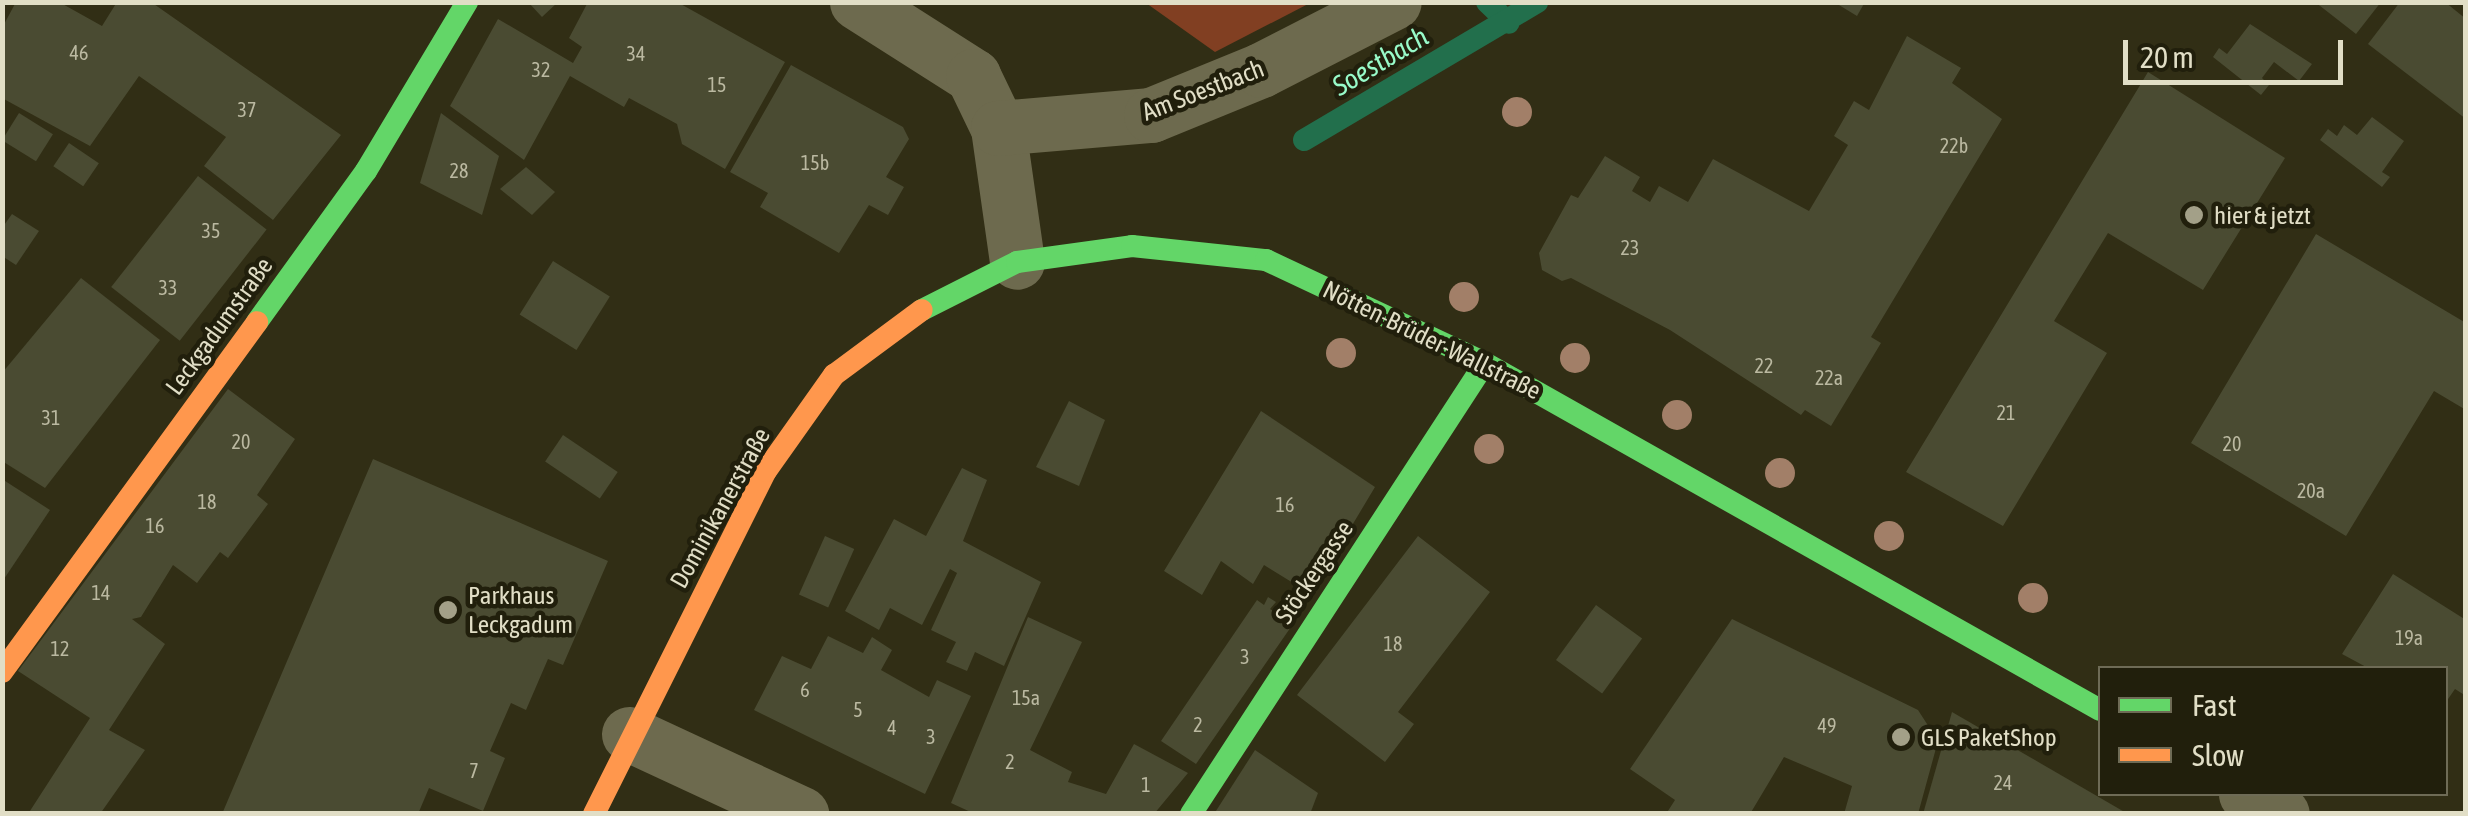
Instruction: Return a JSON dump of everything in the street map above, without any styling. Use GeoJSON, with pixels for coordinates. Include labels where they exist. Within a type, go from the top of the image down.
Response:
{"type":"FeatureCollection","features":[{"type":"Feature","properties":{"kind":"street","name":"Leckgadumstraße"},"geometry":{"type":"LineString","coordinates":[[2,672],[366,171],[467,2]]}},
{"type":"Feature","properties":{"kind":"street"},"geometry":{"type":"LineString","coordinates":[[857,2],[973,76],[998,128],[1017,262]]}},
{"type":"Feature","properties":{"kind":"street","name":"Am Soestbach"},"geometry":{"type":"LineString","coordinates":[[998,128],[1151,115],[1394,2]]}},
{"type":"Feature","properties":{"kind":"street","name":"Nötten-Brüder-Wallstraße"},"geometry":{"type":"LineString","coordinates":[[1017,262],[1132,246],[1266,260],[1486,362],[2098,709]]}},
{"type":"Feature","properties":{"kind":"street","name":"Dominikanerstraße"},"geometry":{"type":"LineString","coordinates":[[594,814],[629,734],[766,471],[834,375],[944,294],[1017,262]]}},
{"type":"Feature","properties":{"kind":"street","name":"Stöckergasse"},"geometry":{"type":"LineString","coordinates":[[1191,814],[1486,362]]}},
{"type":"Feature","properties":{"kind":"street"},"geometry":{"type":"LineString","coordinates":[[629,734],[802,814]]}},
{"type":"Feature","properties":{"kind":"street"},"geometry":{"type":"LineString","coordinates":[[2250,796],[2282,814]]}},
{"type":"Feature","properties":{"kind":"shaded area"},"geometry":{"type":"Polygon","coordinates":[[[1146,3],[1310,3],[1215,52],[1146,3]]]}},
{"type":"Feature","properties":{"kind":"building"},"geometry":{"type":"Polygon","coordinates":[[[16,2],[59,2],[102,26],[117,2],[151,2],[341,135],[273,220],[204,166],[226,137],[139,76],[90,146],[2,98],[2,28],[16,2]]]}},
{"type":"Feature","properties":{"kind":"building"},"geometry":{"type":"Polygon","coordinates":[[[528,2],[558,2],[542,17],[528,2]]]}},
{"type":"Feature","properties":{"kind":"building"},"geometry":{"type":"Polygon","coordinates":[[[588,2],[677,2],[785,62],[725,169],[682,144],[677,124],[629,98],[624,107],[570,76],[524,160],[450,106],[498,19],[573,63],[582,47],[569,38],[588,2]]]}},
{"type":"Feature","properties":{"kind":"building"},"geometry":{"type":"Polygon","coordinates":[[[1834,2],[1865,2],[1857,16],[1834,2]]]}},
{"type":"Feature","properties":{"kind":"building"},"geometry":{"type":"Polygon","coordinates":[[[2315,2],[2381,2],[2356,34],[2315,2]]]}},
{"type":"Feature","properties":{"kind":"building"},"geometry":{"type":"Polygon","coordinates":[[[2400,2],[2445,2],[2466,19],[2466,119],[2368,44],[2400,2]]]}},
{"type":"Feature","properties":{"kind":"building"},"geometry":{"type":"Polygon","coordinates":[[[2250,24],[2312,64],[2299,81],[2274,62],[2262,78],[2269,85],[2261,95],[2213,57],[2219,48],[2227,54],[2250,24]]]}},
{"type":"Feature","properties":{"kind":"building"},"geometry":{"type":"Polygon","coordinates":[[[1907,36],[1961,68],[1952,83],[2002,119],[1871,337],[1881,343],[1831,426],[1805,410],[1801,415],[1670,330],[1571,278],[1562,281],[1542,270],[1539,253],[1571,195],[1578,198],[1605,156],[1640,177],[1632,191],[1650,202],[1659,186],[1688,202],[1713,159],[1809,211],[1848,145],[1834,136],[1854,101],[1869,110],[1907,36]]]}},
{"type":"Feature","properties":{"kind":"building"},"geometry":{"type":"Polygon","coordinates":[[[791,65],[903,127],[909,139],[886,177],[904,187],[888,215],[869,205],[839,253],[760,207],[768,193],[730,172],[791,65]]]}},
{"type":"Feature","properties":{"kind":"building"},"geometry":{"type":"Polygon","coordinates":[[[2148,72],[2285,158],[2203,290],[2108,233],[2054,321],[2107,353],[2003,526],[1906,472],[2148,72]]]}},
{"type":"Feature","properties":{"kind":"building"},"geometry":{"type":"Polygon","coordinates":[[[19,113],[53,134],[36,161],[2,140],[19,113]]]}},
{"type":"Feature","properties":{"kind":"building"},"geometry":{"type":"Polygon","coordinates":[[[441,113],[499,156],[482,215],[420,183],[441,113]]]}},
{"type":"Feature","properties":{"kind":"building"},"geometry":{"type":"Polygon","coordinates":[[[2372,117],[2404,141],[2382,172],[2390,177],[2382,187],[2320,140],[2328,129],[2337,136],[2344,125],[2357,135],[2372,117]]]}},
{"type":"Feature","properties":{"kind":"building"},"geometry":{"type":"Polygon","coordinates":[[[69,143],[99,163],[83,186],[53,166],[69,143]]]}},
{"type":"Feature","properties":{"kind":"building"},"geometry":{"type":"Polygon","coordinates":[[[526,167],[555,192],[532,215],[500,189],[526,167]]]}},
{"type":"Feature","properties":{"kind":"building"},"geometry":{"type":"Polygon","coordinates":[[[198,176],[267,230],[180,341],[111,287],[198,176]]]}},
{"type":"Feature","properties":{"kind":"building"},"geometry":{"type":"Polygon","coordinates":[[[12,214],[39,231],[16,265],[2,256],[2,228],[12,214]]]}},
{"type":"Feature","properties":{"kind":"building"},"geometry":{"type":"Polygon","coordinates":[[[2316,234],[2466,323],[2466,410],[2434,391],[2346,536],[2191,443],[2316,234]]]}},
{"type":"Feature","properties":{"kind":"building"},"geometry":{"type":"Polygon","coordinates":[[[553,261],[610,297],[576,350],[520,314],[553,261]]]}},
{"type":"Feature","properties":{"kind":"building"},"geometry":{"type":"Polygon","coordinates":[[[81,278],[160,340],[45,488],[2,461],[2,373],[81,278]]]}},
{"type":"Feature","properties":{"kind":"building"},"geometry":{"type":"Polygon","coordinates":[[[228,389],[295,439],[257,495],[268,504],[228,558],[220,552],[197,583],[173,565],[141,617],[132,619],[165,644],[109,730],[145,750],[100,814],[28,814],[90,718],[18,671],[228,389]]]}},
{"type":"Feature","properties":{"kind":"building"},"geometry":{"type":"Polygon","coordinates":[[[1069,401],[1105,420],[1079,486],[1036,467],[1069,401]]]}},
{"type":"Feature","properties":{"kind":"building"},"geometry":{"type":"Polygon","coordinates":[[[1261,411],[1375,487],[1311,594],[1264,565],[1253,584],[1221,561],[1202,595],[1164,571],[1261,411]]]}},
{"type":"Feature","properties":{"kind":"building"},"geometry":{"type":"Polygon","coordinates":[[[563,435],[618,472],[600,498],[545,462],[563,435]]]}},
{"type":"Feature","properties":{"kind":"building","name":"Parkhaus Leckgadum"},"geometry":{"type":"Polygon","coordinates":[[[373,459],[608,561],[563,665],[548,659],[526,710],[511,703],[490,751],[505,758],[483,811],[429,788],[418,814],[222,814],[373,459]]]}},
{"type":"Feature","properties":{"kind":"building"},"geometry":{"type":"Polygon","coordinates":[[[962,468],[987,480],[963,541],[1041,582],[1004,666],[975,652],[967,671],[946,662],[956,642],[931,630],[957,573],[950,569],[922,625],[890,608],[879,630],[845,611],[894,519],[926,536],[962,468]]]}},
{"type":"Feature","properties":{"kind":"building"},"geometry":{"type":"Polygon","coordinates":[[[2,479],[50,510],[2,582],[2,479]]]}},
{"type":"Feature","properties":{"kind":"building"},"geometry":{"type":"Polygon","coordinates":[[[825,536],[854,549],[828,607],[799,594],[825,536]]]}},
{"type":"Feature","properties":{"kind":"building"},"geometry":{"type":"Polygon","coordinates":[[[1418,536],[1490,592],[1398,712],[1414,724],[1385,762],[1297,695],[1418,536]]]}},
{"type":"Feature","properties":{"kind":"building"},"geometry":{"type":"Polygon","coordinates":[[[2393,574],[2466,620],[2466,696],[2455,689],[2448,699],[2448,666],[2364,666],[2342,654],[2393,574]]]}},
{"type":"Feature","properties":{"kind":"building"},"geometry":{"type":"Polygon","coordinates":[[[1268,597],[1276,602],[1270,609],[1293,624],[1196,764],[1161,741],[1257,600],[1264,605],[1268,597]]]}},
{"type":"Feature","properties":{"kind":"building"},"geometry":{"type":"Polygon","coordinates":[[[1596,605],[1642,639],[1602,694],[1556,660],[1596,605]]]}},
{"type":"Feature","properties":{"kind":"building"},"geometry":{"type":"Polygon","coordinates":[[[1028,617],[1082,642],[1030,750],[1072,772],[1068,782],[1106,794],[1134,744],[1188,773],[1154,814],[975,814],[951,803],[1028,617]]]}},
{"type":"Feature","properties":{"kind":"building"},"geometry":{"type":"Polygon","coordinates":[[[1732,619],[1918,710],[1938,741],[1918,814],[1844,814],[1852,786],[1784,757],[1750,814],[1666,814],[1675,800],[1630,769],[1732,619]]]}},
{"type":"Feature","properties":{"kind":"building"},"geometry":{"type":"Polygon","coordinates":[[[828,636],[863,653],[872,637],[892,650],[881,670],[929,697],[937,680],[971,696],[925,794],[754,710],[782,656],[811,669],[828,636]]]}},
{"type":"Feature","properties":{"kind":"building"},"geometry":{"type":"Polygon","coordinates":[[[1952,712],[2128,814],[1923,814],[1952,712]]]}},
{"type":"Feature","properties":{"kind":"building"},"geometry":{"type":"Polygon","coordinates":[[[1255,750],[1318,793],[1310,814],[1214,814],[1255,750]]]}},
{"type":"Feature","properties":{"kind":"waterway"},"geometry":{"type":"LineString","coordinates":[[1487,2],[1509,23]]}},
{"type":"Feature","properties":{"kind":"waterway","name":"Soestbach"},"geometry":{"type":"LineString","coordinates":[[1304,140],[1537,2]]}},
{"type":"Feature","properties":{"kind":"traffic: fast"},"geometry":{"type":"LineString","coordinates":[[257,322],[366,171],[467,2]]}},
{"type":"Feature","properties":{"kind":"traffic: fast"},"geometry":{"type":"LineString","coordinates":[[922,310],[1017,262],[1132,246],[1266,260],[1485,363],[2098,709]]}},
{"type":"Feature","properties":{"kind":"traffic: fast"},"geometry":{"type":"LineString","coordinates":[[1191,814],[1485,363]]}},
{"type":"Feature","properties":{"kind":"traffic: slow"},"geometry":{"type":"LineString","coordinates":[[594,814],[766,471],[834,375],[922,310]]}},
{"type":"Feature","properties":{"kind":"traffic: slow"},"geometry":{"type":"LineString","coordinates":[[2,672],[257,322]]}},
{"type":"Feature","properties":{"kind":"place","name":"hier & jetzt"},"geometry":{"type":"Point","coordinates":[2194,215]}},
{"type":"Feature","properties":{"kind":"place","name":"Parkhaus Leckgadum"},"geometry":{"type":"Point","coordinates":[448,610]}},
{"type":"Feature","properties":{"kind":"place","name":"GLS PaketShop"},"geometry":{"type":"Point","coordinates":[1901,737]}}]}
